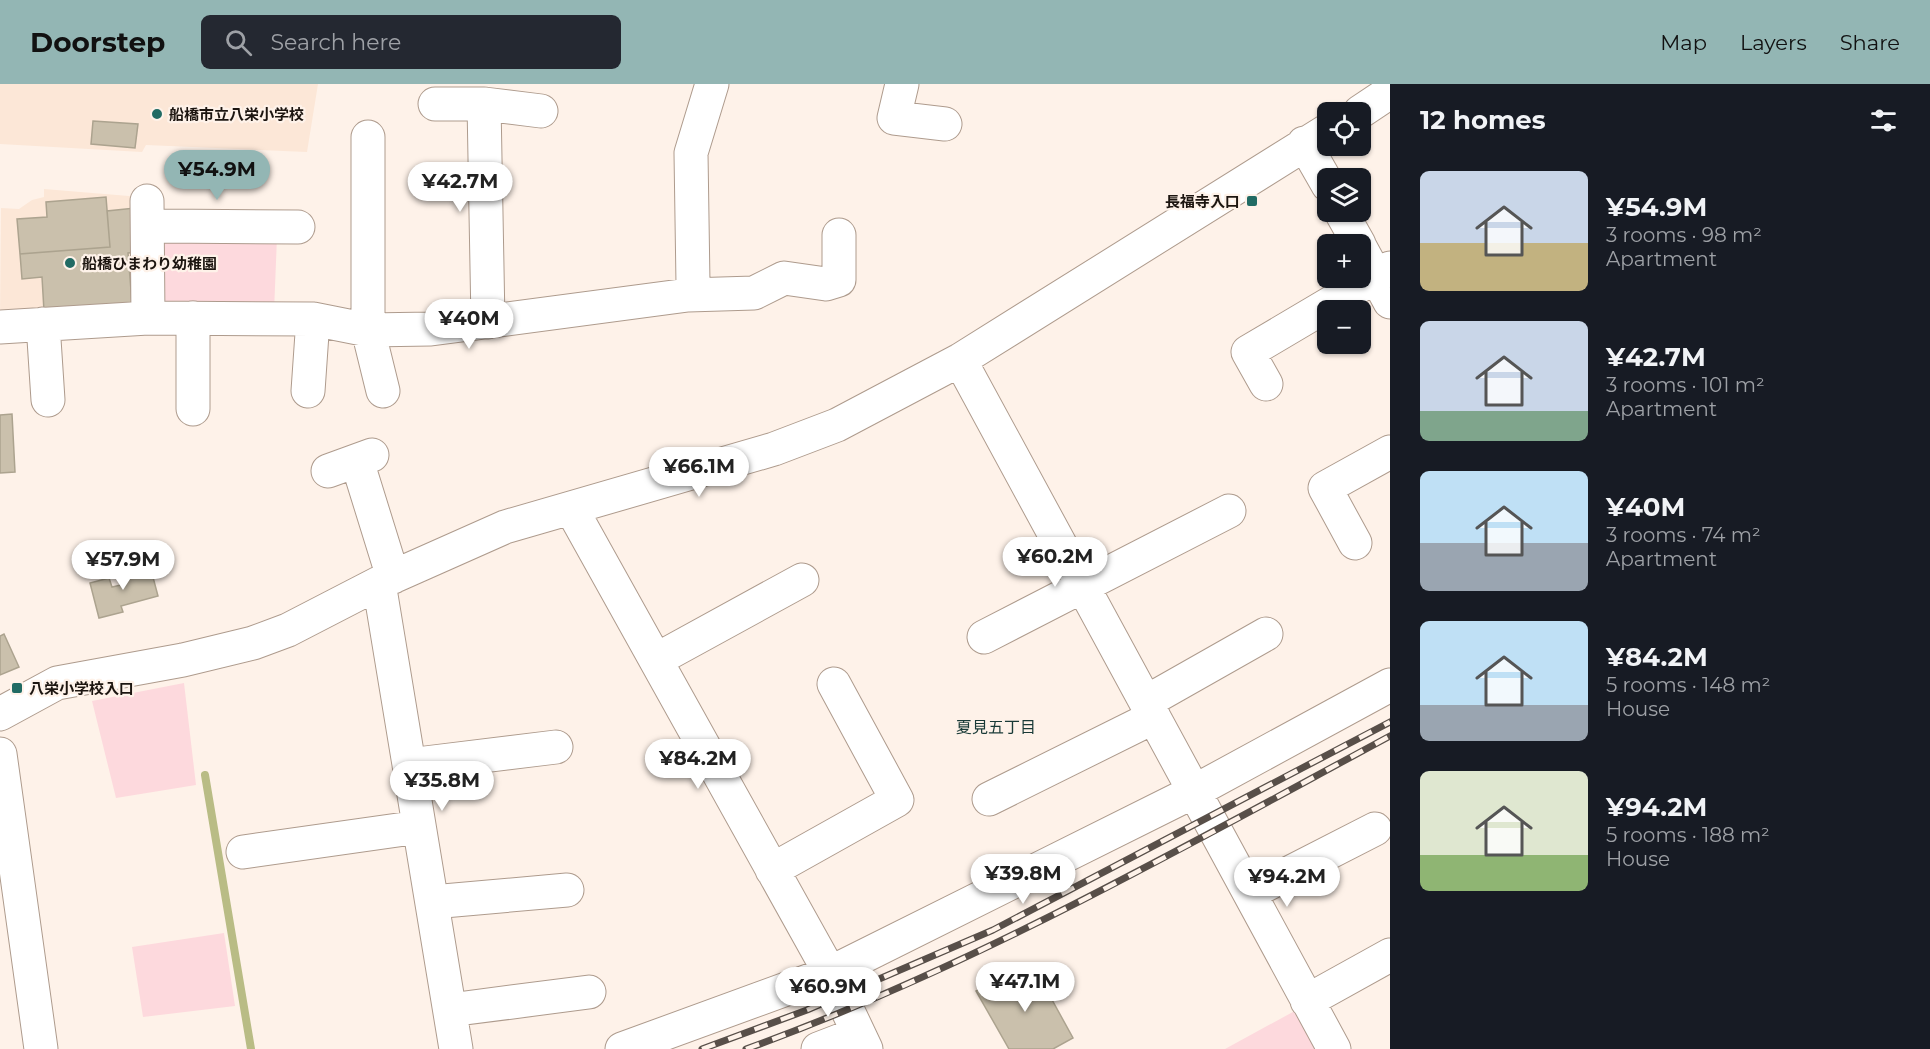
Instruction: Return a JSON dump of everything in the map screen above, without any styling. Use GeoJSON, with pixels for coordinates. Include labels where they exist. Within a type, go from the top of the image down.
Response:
{"type":"FeatureCollection","features":[{"type":"Feature","properties":{"kind":"street"},"geometry":{"type":"LineString","coordinates":[[688,295],[693,284],[691,153],[712,84]]}},
{"type":"Feature","properties":{"kind":"street"},"geometry":{"type":"LineString","coordinates":[[902,84],[894,118],[945,124]]}},
{"type":"Feature","properties":{"kind":"street"},"geometry":{"type":"LineString","coordinates":[[1371,105],[1390,92]]}},
{"type":"Feature","properties":{"kind":"street"},"geometry":{"type":"LineString","coordinates":[[435,104],[484,104],[541,111]]}},
{"type":"Feature","properties":{"kind":"street"},"geometry":{"type":"LineString","coordinates":[[484,104],[488,322]]}},
{"type":"Feature","properties":{"kind":"street"},"geometry":{"type":"LineString","coordinates":[[368,137],[368,330],[383,391]]}},
{"type":"Feature","properties":{"kind":"street"},"geometry":{"type":"LineString","coordinates":[[0,714],[57,683],[183,660],[253,643],[288,630],[386,580],[504,527],[808,437],[837,425],[960,360],[1316,137],[1324,168]]}},
{"type":"Feature","properties":{"kind":"street"},"geometry":{"type":"LineString","coordinates":[[148,318],[147,216],[159,226],[298,227]]}},
{"type":"Feature","properties":{"kind":"street"},"geometry":{"type":"LineString","coordinates":[[0,327],[148,318],[193,318],[313,319],[368,330],[431,329],[688,295],[754,293],[784,278],[826,284],[839,280],[839,235]]}},
{"type":"Feature","properties":{"kind":"street"},"geometry":{"type":"LineString","coordinates":[[1266,384],[1248,352],[1385,282],[1371,262]]}},
{"type":"Feature","properties":{"kind":"street"},"geometry":{"type":"LineString","coordinates":[[193,318],[193,409]]}},
{"type":"Feature","properties":{"kind":"street"},"geometry":{"type":"LineString","coordinates":[[308,391],[313,319]]}},
{"type":"Feature","properties":{"kind":"street"},"geometry":{"type":"LineString","coordinates":[[43,324],[48,400]]}},
{"type":"Feature","properties":{"kind":"street"},"geometry":{"type":"LineString","coordinates":[[960,360],[1334,1049]]}},
{"type":"Feature","properties":{"kind":"street"},"geometry":{"type":"LineString","coordinates":[[1355,543],[1325,488],[1390,452]]}},
{"type":"Feature","properties":{"kind":"street"},"geometry":{"type":"LineString","coordinates":[[352,462],[386,580],[409,765],[456,1049]]}},
{"type":"Feature","properties":{"kind":"street"},"geometry":{"type":"LineString","coordinates":[[571,508],[830,973],[861,1044],[818,1049]]}},
{"type":"Feature","properties":{"kind":"street"},"geometry":{"type":"LineString","coordinates":[[984,637],[1229,511]]}},
{"type":"Feature","properties":{"kind":"street"},"geometry":{"type":"LineString","coordinates":[[656,660],[802,580]]}},
{"type":"Feature","properties":{"kind":"street"},"geometry":{"type":"LineString","coordinates":[[989,799],[1150,709],[1266,634]]}},
{"type":"Feature","properties":{"kind":"street"},"geometry":{"type":"LineString","coordinates":[[772,870],[897,800],[834,684]]}},
{"type":"Feature","properties":{"kind":"street"},"geometry":{"type":"LineString","coordinates":[[622,1049],[830,973],[1195,791],[1390,686]]}},
{"type":"Feature","properties":{"kind":"street"},"geometry":{"type":"LineString","coordinates":[[409,765],[556,747]]}},
{"type":"Feature","properties":{"kind":"street"},"geometry":{"type":"LineString","coordinates":[[0,754],[41,1049]]}},
{"type":"Feature","properties":{"kind":"street"},"geometry":{"type":"LineString","coordinates":[[243,852],[419,827]]}},
{"type":"Feature","properties":{"kind":"street"},"geometry":{"type":"LineString","coordinates":[[1250,893],[1375,829]]}},
{"type":"Feature","properties":{"kind":"street"},"geometry":{"type":"LineString","coordinates":[[432,902],[567,890]]}},
{"type":"Feature","properties":{"kind":"street"},"geometry":{"type":"LineString","coordinates":[[1307,1001],[1390,955]]}},
{"type":"Feature","properties":{"kind":"street"},"geometry":{"type":"LineString","coordinates":[[450,1010],[589,992]]}},
{"type":"Feature","properties":{"kind":"shaded area","name":"船橋市立八栄小学校"},"geometry":{"type":"Polygon","coordinates":[[[0,84],[318,84],[307,152],[146,145],[142,152],[0,144],[0,84]]]}},
{"type":"Feature","properties":{"kind":"shaded area","name":"船橋ひまわり幼稚園"},"geometry":{"type":"Polygon","coordinates":[[[44,189],[141,197],[140,300],[0,321],[1,208],[19,209],[32,200],[44,197],[44,189]]]}},
{"type":"Feature","properties":{"kind":"shaded area"},"geometry":{"type":"Polygon","coordinates":[[[277,237],[274,312],[161,308],[154,241],[277,237]]]}},
{"type":"Feature","properties":{"kind":"shaded area"},"geometry":{"type":"Polygon","coordinates":[[[184,683],[196,785],[116,798],[92,701],[184,683]]]}},
{"type":"Feature","properties":{"kind":"shaded area"},"geometry":{"type":"Polygon","coordinates":[[[224,933],[235,1006],[143,1017],[132,947],[224,933]]]}},
{"type":"Feature","properties":{"kind":"shaded area"},"geometry":{"type":"Polygon","coordinates":[[[1302,1007],[1324,1049],[1225,1049],[1302,1007]]]}},
{"type":"Feature","properties":{"kind":"building"},"geometry":{"type":"Polygon","coordinates":[[[93,121],[138,124],[135,148],[91,144],[93,121]]]}},
{"type":"Feature","properties":{"kind":"building"},"geometry":{"type":"Polygon","coordinates":[[[106,197],[110,247],[20,254],[17,219],[47,217],[46,202],[106,197]]]}},
{"type":"Feature","properties":{"kind":"building"},"geometry":{"type":"Polygon","coordinates":[[[135,208],[139,252],[128,253],[132,303],[44,311],[42,277],[22,279],[20,254],[110,247],[107,211],[135,208]]]}},
{"type":"Feature","properties":{"kind":"building"},"geometry":{"type":"Polygon","coordinates":[[[12,414],[15,472],[0,473],[0,415],[12,414]]]}},
{"type":"Feature","properties":{"kind":"building"},"geometry":{"type":"Polygon","coordinates":[[[150,566],[158,596],[121,606],[123,612],[99,618],[90,583],[109,578],[112,587],[121,585],[119,574],[150,566]]]}},
{"type":"Feature","properties":{"kind":"building"},"geometry":{"type":"Polygon","coordinates":[[[4,634],[19,667],[0,675],[0,636],[4,634]]]}},
{"type":"Feature","properties":{"kind":"building"},"geometry":{"type":"Polygon","coordinates":[[[1034,967],[1073,1038],[1053,1049],[1009,1049],[976,991],[1003,976],[1006,982],[1034,967]]]}},
{"type":"Feature","properties":{"kind":"waterway"},"geometry":{"type":"LineString","coordinates":[[205,775],[251,1049]]}},
{"type":"Feature","properties":{"kind":"railway"},"geometry":{"type":"LineString","coordinates":[[702,1049],[807,1010],[993,930],[1390,722]]}},
{"type":"Feature","properties":{"kind":"railway"},"geometry":{"type":"LineString","coordinates":[[746,1049],[830,1017],[993,944],[1153,863],[1390,736]]}},
{"type":"Feature","properties":{"kind":"place","name":"船橋市立八栄小学校"},"geometry":{"type":"Point","coordinates":[157,114]}},
{"type":"Feature","properties":{"kind":"place","name":"長福寺入口"},"geometry":{"type":"Point","coordinates":[1252,201]}},
{"type":"Feature","properties":{"kind":"place","name":"船橋ひまわり幼稚園"},"geometry":{"type":"Point","coordinates":[70,263]}},
{"type":"Feature","properties":{"kind":"place","name":"八栄小学校入口"},"geometry":{"type":"Point","coordinates":[17,688]}},
{"type":"Feature","properties":{"kind":"district","name":"夏見五丁目"},"geometry":{"type":"Point","coordinates":[996,727]}}]}
